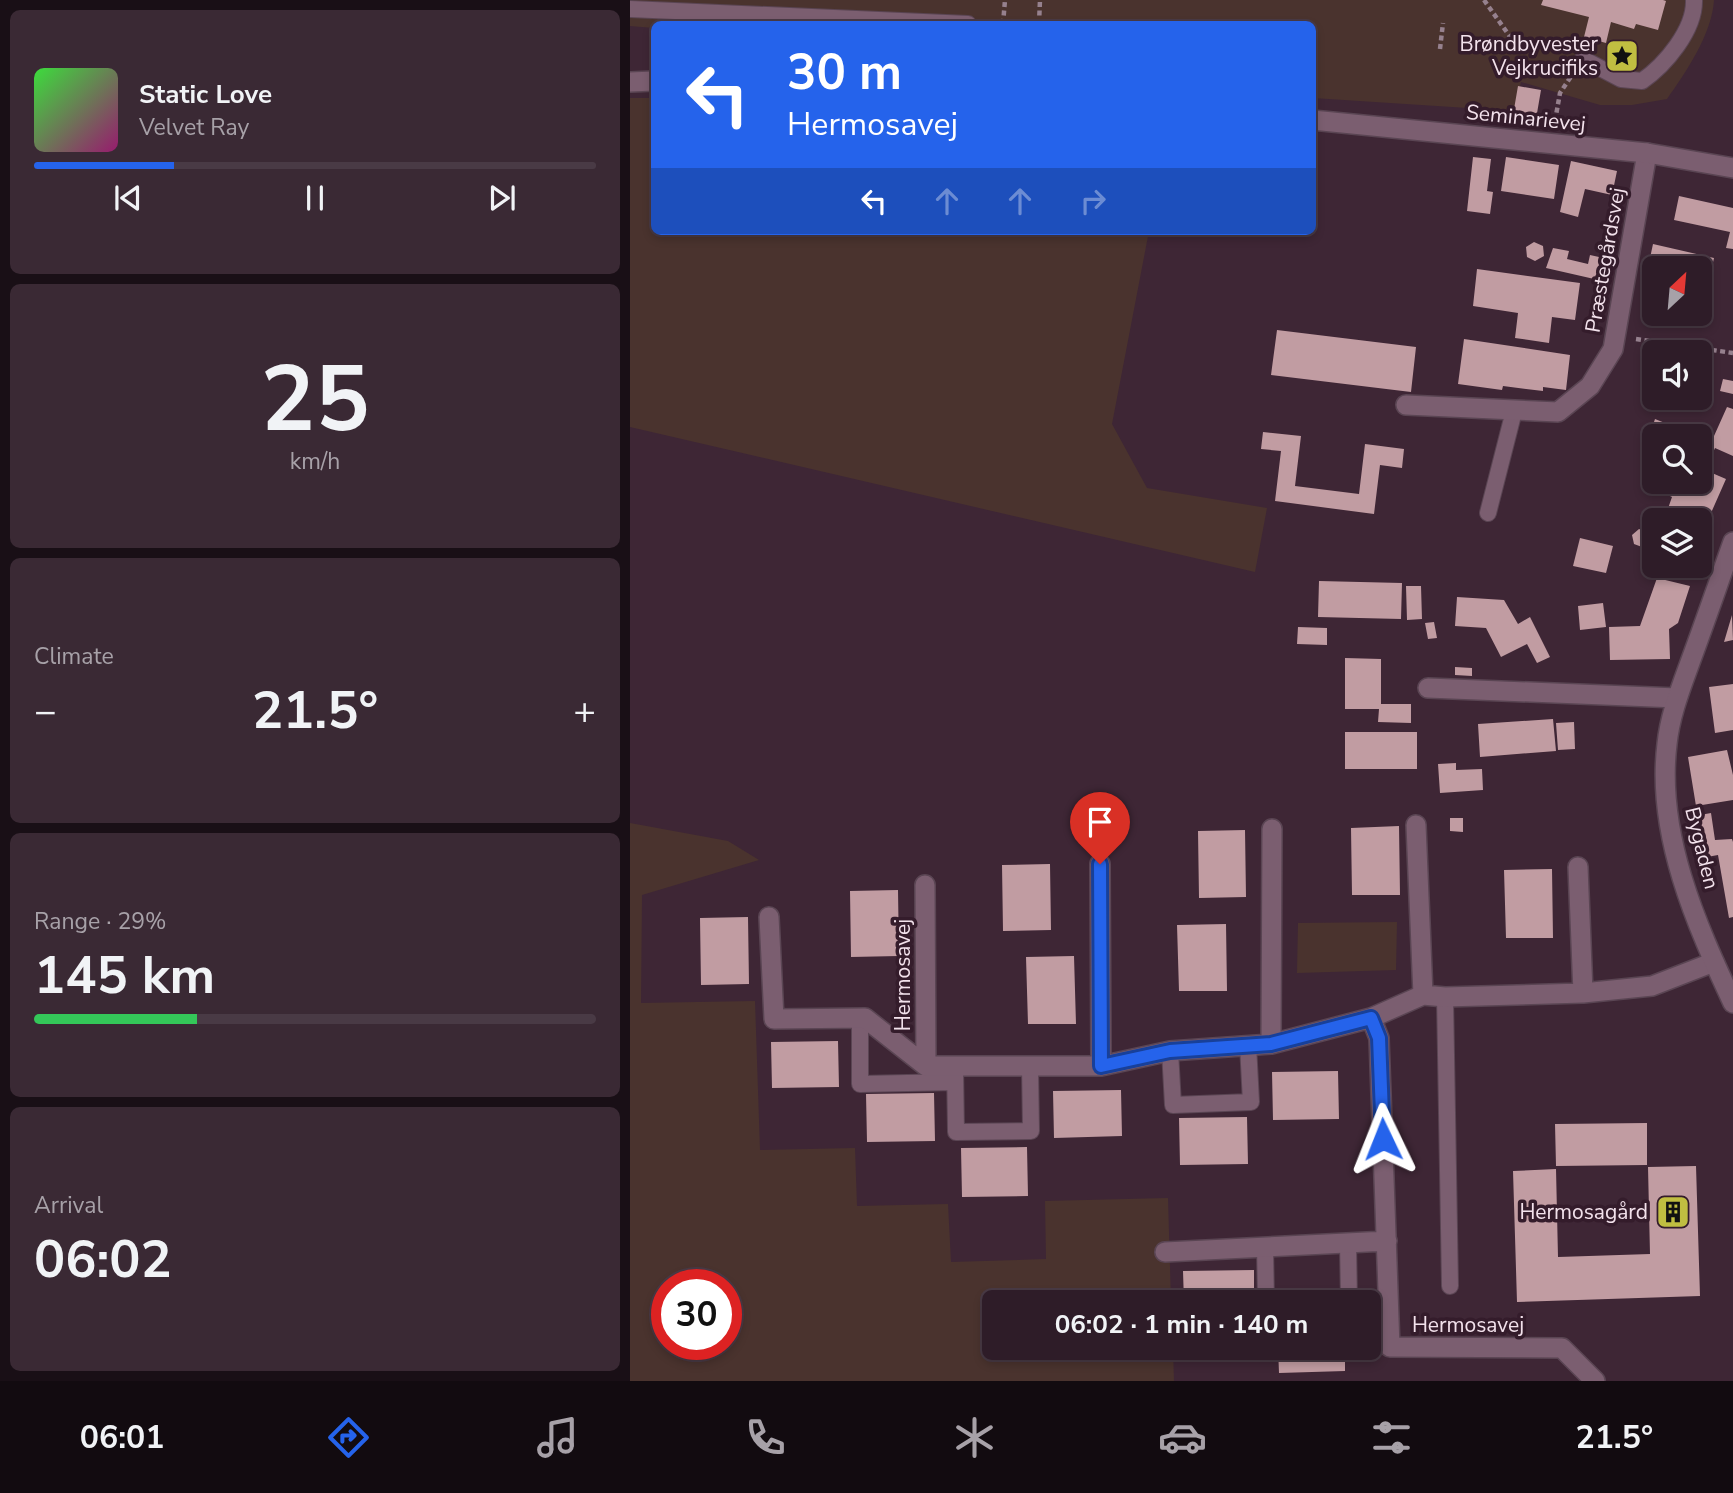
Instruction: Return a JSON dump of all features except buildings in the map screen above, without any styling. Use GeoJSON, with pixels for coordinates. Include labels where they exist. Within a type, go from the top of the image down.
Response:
{"type":"FeatureCollection","features":[{"type":"Feature","properties":{"kind":"street"},"geometry":{"type":"LineString","coordinates":[[630,82],[651,81]]}},
{"type":"Feature","properties":{"kind":"street","name":"Seminarievej"},"geometry":{"type":"LineString","coordinates":[[1316,120],[1647,153],[1733,168]]}},
{"type":"Feature","properties":{"kind":"street","name":"Præstegårdsvej"},"geometry":{"type":"LineString","coordinates":[[1406,405],[1558,412],[1590,386],[1609,357],[1615,336],[1647,153]]}},
{"type":"Feature","properties":{"kind":"street","name":"Bygaden"},"geometry":{"type":"LineString","coordinates":[[1733,542],[1677,698],[1667,741],[1664,785],[1677,862],[1714,962],[1733,1003]]}},
{"type":"Feature","properties":{"kind":"street"},"geometry":{"type":"LineString","coordinates":[[1428,688],[1677,698]]}},
{"type":"Feature","properties":{"kind":"street"},"geometry":{"type":"LineString","coordinates":[[1416,825],[1423,995]]}},
{"type":"Feature","properties":{"kind":"street"},"geometry":{"type":"LineString","coordinates":[[1271,1044],[1272,829]]}},
{"type":"Feature","properties":{"kind":"street"},"geometry":{"type":"LineString","coordinates":[[1100,864],[1101,1066]]}},
{"type":"Feature","properties":{"kind":"street"},"geometry":{"type":"LineString","coordinates":[[1578,867],[1583,993]]}},
{"type":"Feature","properties":{"kind":"street","name":"Hermosavej"},"geometry":{"type":"LineString","coordinates":[[925,885],[926,1066]]}},
{"type":"Feature","properties":{"kind":"street","name":"Hermosavej"},"geometry":{"type":"LineString","coordinates":[[769,917],[774,1019],[865,1018],[926,1066]]}},
{"type":"Feature","properties":{"kind":"street"},"geometry":{"type":"LineString","coordinates":[[926,1066],[955,1074],[1030,1066],[1101,1066],[1170,1051],[1271,1044],[1371,1018],[1423,995],[1445,997],[1583,993],[1652,986],[1714,962]]}},
{"type":"Feature","properties":{"kind":"street","name":"Hermosavej"},"geometry":{"type":"LineString","coordinates":[[1371,1018],[1379,1038],[1390,1347],[1562,1348],[1595,1381]]}},
{"type":"Feature","properties":{"kind":"street"},"geometry":{"type":"LineString","coordinates":[[1165,1252],[1387,1241]]}},
{"type":"Feature","properties":{"kind":"lane"},"geometry":{"type":"LineString","coordinates":[[1583,59],[1621,79],[1642,81],[1660,67],[1676,48],[1690,17],[1693,0]]}},
{"type":"Feature","properties":{"kind":"lane"},"geometry":{"type":"LineString","coordinates":[[630,9],[900,21]]}},
{"type":"Feature","properties":{"kind":"lane"},"geometry":{"type":"LineString","coordinates":[[1488,513],[1514,411]]}},
{"type":"Feature","properties":{"kind":"lane"},"geometry":{"type":"LineString","coordinates":[[1445,997],[1450,1286]]}},
{"type":"Feature","properties":{"kind":"lane"},"geometry":{"type":"LineString","coordinates":[[860,1018],[860,1084],[955,1074],[956,1132],[1031,1131],[1030,1066]]}},
{"type":"Feature","properties":{"kind":"lane"},"geometry":{"type":"LineString","coordinates":[[1170,1051],[1173,1105],[1251,1102],[1248,1045]]}},
{"type":"Feature","properties":{"kind":"lane"},"geometry":{"type":"LineString","coordinates":[[1348,1243],[1349,1290]]}},
{"type":"Feature","properties":{"kind":"lane"},"geometry":{"type":"LineString","coordinates":[[1265,1247],[1266,1290]]}},
{"type":"Feature","properties":{"kind":"path"},"geometry":{"type":"LineString","coordinates":[[1003,21],[1004,0]]}},
{"type":"Feature","properties":{"kind":"path"},"geometry":{"type":"LineString","coordinates":[[1039,21],[1040,0]]}},
{"type":"Feature","properties":{"kind":"path"},"geometry":{"type":"LineString","coordinates":[[1484,0],[1523,55]]}},
{"type":"Feature","properties":{"kind":"path"},"geometry":{"type":"LineString","coordinates":[[1440,49],[1443,23]]}},
{"type":"Feature","properties":{"kind":"path"},"geometry":{"type":"LineString","coordinates":[[1552,143],[1560,93],[1583,59]]}},
{"type":"Feature","properties":{"kind":"path"},"geometry":{"type":"LineString","coordinates":[[1615,336],[1733,354]]}},
{"type":"Feature","properties":{"kind":"shaded area"},"geometry":{"type":"Polygon","coordinates":[[[630,0],[1714,0],[1703,39],[1690,65],[1667,99],[1632,105],[1600,105],[1521,82],[1514,111],[1316,98],[1316,21],[651,21],[651,28],[630,26],[630,0]]]}},
{"type":"Feature","properties":{"kind":"shaded area"},"geometry":{"type":"Polygon","coordinates":[[[630,98],[651,98],[651,235],[1148,235],[1112,424],[1147,488],[1267,508],[1255,572],[630,427],[630,98]]]}},
{"type":"Feature","properties":{"kind":"shaded area"},"geometry":{"type":"Polygon","coordinates":[[[630,823],[728,841],[759,860],[642,895],[641,1003],[755,1001],[760,1150],[855,1148],[857,1206],[948,1204],[951,1262],[1046,1259],[1045,1201],[1168,1198],[1171,1290],[982,1290],[982,1360],[1173,1360],[1174,1381],[630,1381],[630,823]]]}},
{"type":"Feature","properties":{"kind":"shaded area"},"geometry":{"type":"Polygon","coordinates":[[[1397,922],[1396,970],[1297,973],[1298,923],[1397,922]]]}},
{"type":"Feature","properties":{"kind":"place","name":"Brøndbyvester Vejkrucifiks"},"geometry":{"type":"Point","coordinates":[1622,56]}},
{"type":"Feature","properties":{"kind":"place","name":"Hermosagård"},"geometry":{"type":"Point","coordinates":[1673,1212]}},
{"type":"Feature","properties":{"kind":"route"},"geometry":{"type":"LineString","coordinates":[[1100,864],[1101,1066],[1170,1051],[1271,1044],[1371,1018],[1379,1038],[1383,1139]]}}]}
